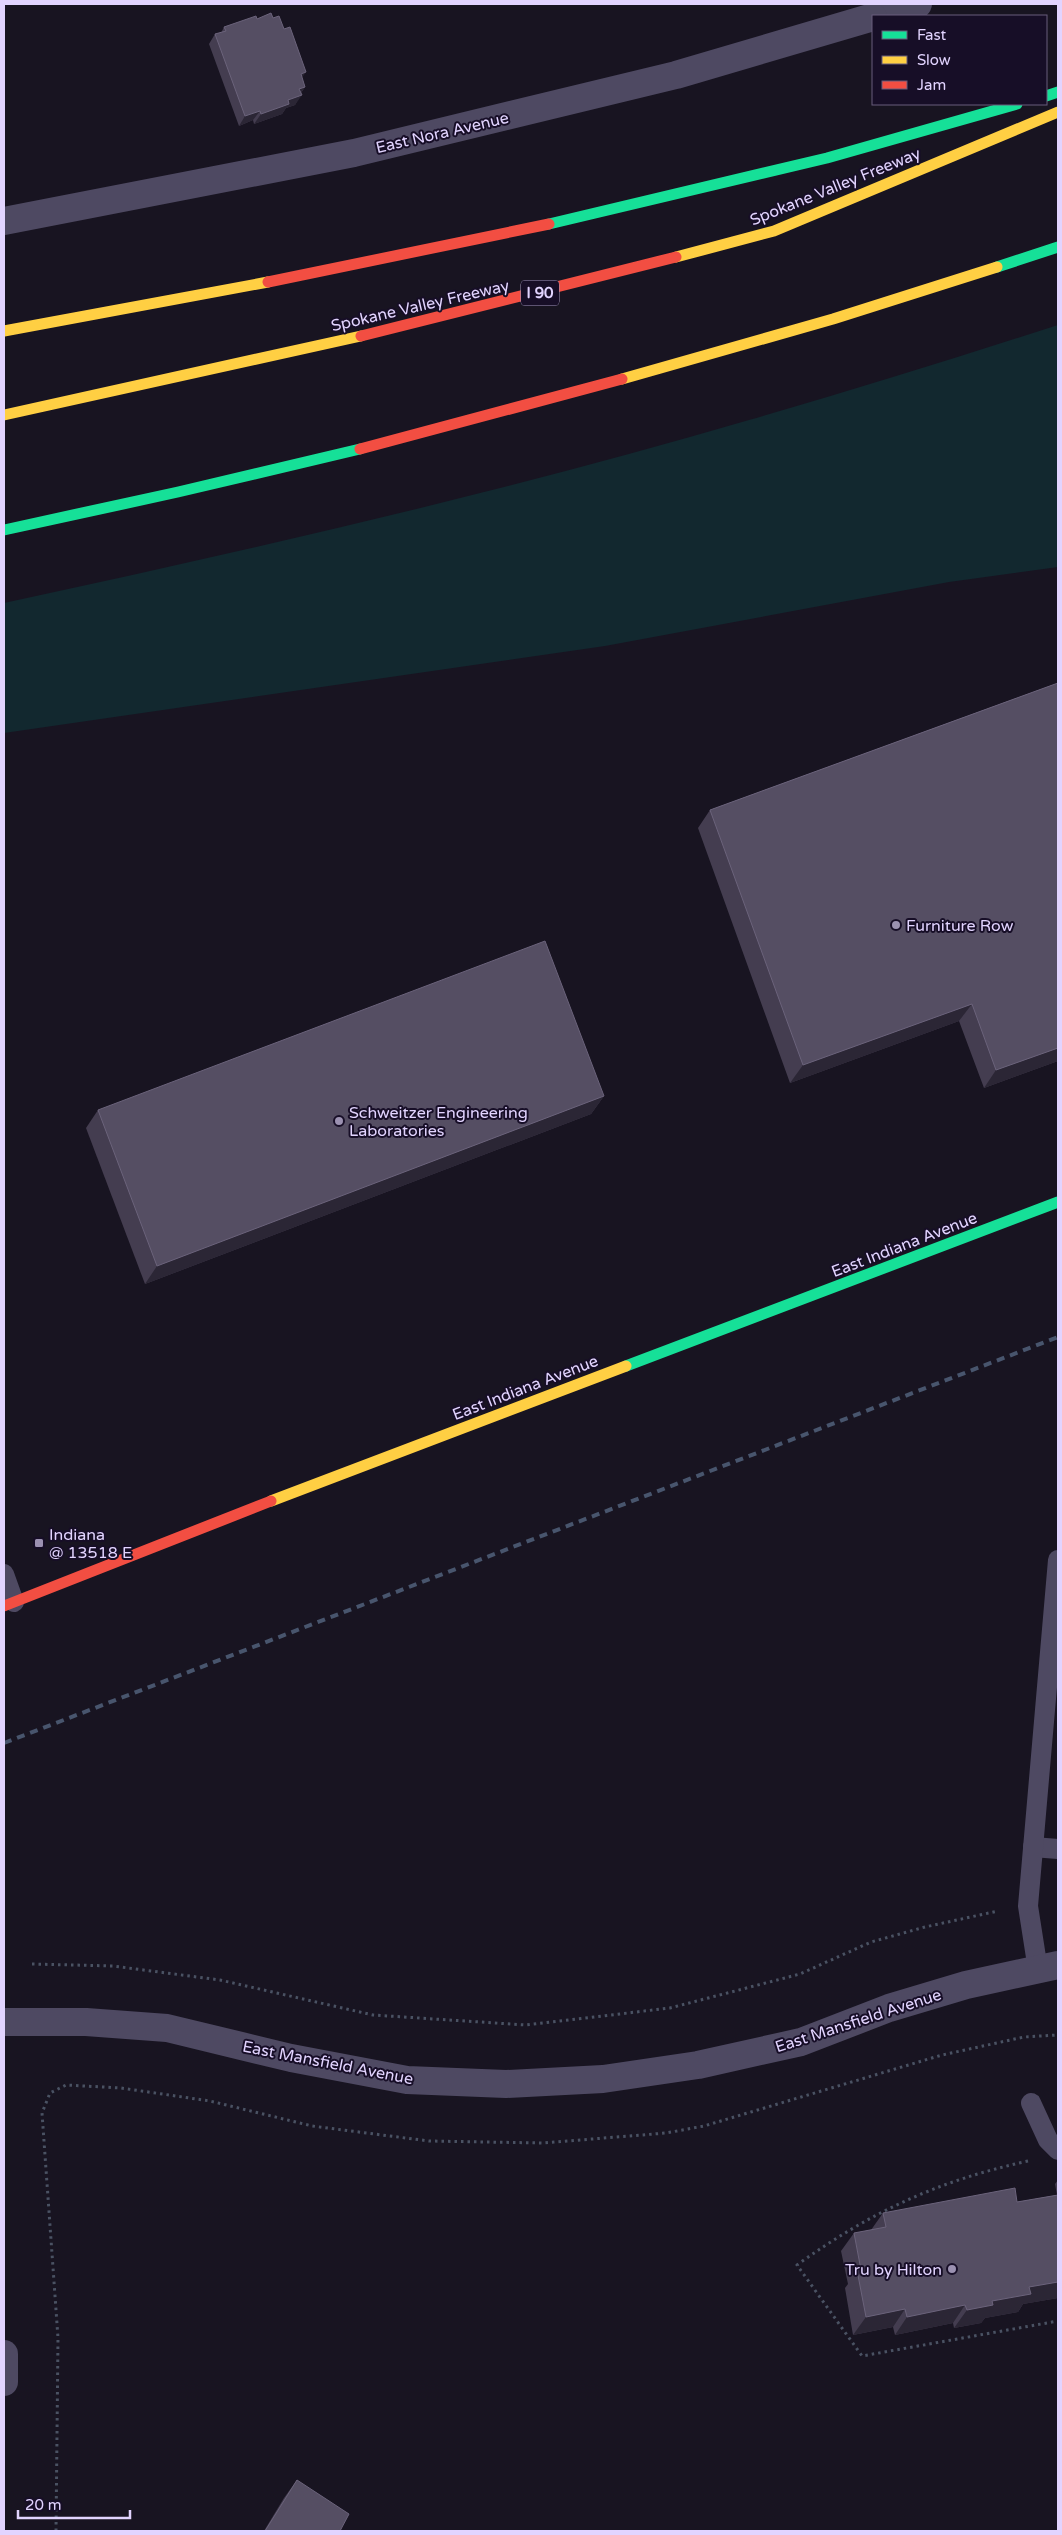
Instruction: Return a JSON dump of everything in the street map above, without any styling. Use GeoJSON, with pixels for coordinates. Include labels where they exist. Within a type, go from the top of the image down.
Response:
{"type":"FeatureCollection","features":[{"type":"Feature","properties":{"kind":"main road"},"geometry":{"type":"LineString","coordinates":[[4,331],[242,288],[548,224],[827,158],[1013,105]]}},
{"type":"Feature","properties":{"kind":"main road","name":"Spokane Valley Freeway"},"geometry":{"type":"LineString","coordinates":[[4,415],[102,395],[399,328],[592,280],[774,231],[1058,112]]}},
{"type":"Feature","properties":{"kind":"main road"},"geometry":{"type":"LineString","coordinates":[[4,530],[130,504],[525,408],[802,328],[1058,247]]}},
{"type":"Feature","properties":{"kind":"main road","name":"East Indiana Avenue"},"geometry":{"type":"LineString","coordinates":[[9,1604],[301,1489],[1058,1204]]}},
{"type":"Feature","properties":{"kind":"street","name":"East Nora Avenue"},"geometry":{"type":"LineString","coordinates":[[882,15],[918,4]]}},
{"type":"Feature","properties":{"kind":"street","name":"East Nora Avenue"},"geometry":{"type":"LineString","coordinates":[[4,222],[354,153],[676,74],[872,18]]}},
{"type":"Feature","properties":{"kind":"street","name":"East Mansfield Avenue"},"geometry":{"type":"LineString","coordinates":[[4,2022],[86,2022],[167,2028],[291,2058],[407,2080],[506,2084],[603,2079],[698,2065],[800,2042],[889,2008],[966,1985],[1048,1968]]}},
{"type":"Feature","properties":{"kind":"street"},"geometry":{"type":"LineString","coordinates":[[4,2354],[4,2382]]}},
{"type":"Feature","properties":{"kind":"lane"},"geometry":{"type":"LineString","coordinates":[[1048,1968],[1028,1906],[1058,1560]]}},
{"type":"Feature","properties":{"kind":"lane"},"geometry":{"type":"LineString","coordinates":[[4,1574],[9,1604]]}},
{"type":"Feature","properties":{"kind":"lane"},"geometry":{"type":"LineString","coordinates":[[1033,1847],[1058,1849]]}},
{"type":"Feature","properties":{"kind":"lane"},"geometry":{"type":"LineString","coordinates":[[1031,2103],[1048,2140],[1058,2150]]}},
{"type":"Feature","properties":{"kind":"path"},"geometry":{"type":"LineString","coordinates":[[32,1964],[113,1966],[220,1980],[373,2015],[526,2025],[670,2008],[800,1974],[871,1942],[925,1927],[1028,1906]]}},
{"type":"Feature","properties":{"kind":"path"},"geometry":{"type":"LineString","coordinates":[[56,2531],[58,2338],[42,2113],[50,2093],[66,2085],[121,2088],[210,2101],[312,2126],[429,2141],[543,2142],[666,2132],[704,2126],[942,2055],[1024,2037],[1058,2035]]}},
{"type":"Feature","properties":{"kind":"path"},"geometry":{"type":"LineString","coordinates":[[1031,2161],[978,2172],[915,2195],[842,2233],[797,2264],[862,2356],[1058,2321]]}},
{"type":"Feature","properties":{"kind":"shaded area"},"geometry":{"type":"Polygon","coordinates":[[[1058,325],[1058,567],[949,582],[605,646],[4,733],[4,603],[285,540],[564,471],[827,397],[1058,325]]]}},
{"type":"Feature","properties":{"kind":"building"},"geometry":{"type":"Polygon","coordinates":[[[271,13],[273,18],[279,16],[284,29],[290,27],[306,72],[301,74],[305,87],[299,89],[302,95],[288,100],[289,104],[261,114],[260,111],[245,116],[215,34],[226,31],[224,27],[256,16],[257,19],[271,13]]]}},
{"type":"Feature","properties":{"kind":"building","name":"Furniture Row"},"geometry":{"type":"Polygon","coordinates":[[[1058,683],[1058,1048],[996,1070],[972,1004],[803,1065],[710,810],[1058,683]]]}},
{"type":"Feature","properties":{"kind":"building","name":"Schweitzer Engineering Laboratories"},"geometry":{"type":"Polygon","coordinates":[[[545,941],[604,1096],[157,1266],[98,1110],[545,941]]]}},
{"type":"Feature","properties":{"kind":"building","name":"Tru by Hilton"},"geometry":{"type":"Polygon","coordinates":[[[1015,2188],[1017,2202],[1058,2195],[1058,2282],[1029,2287],[1031,2294],[992,2301],[993,2305],[967,2310],[965,2305],[907,2317],[905,2309],[866,2317],[857,2270],[861,2270],[854,2233],[886,2227],[883,2213],[1015,2188]]]}},
{"type":"Feature","properties":{"kind":"building"},"geometry":{"type":"Polygon","coordinates":[[[297,2480],[349,2514],[340,2531],[265,2531],[297,2480]]]}},
{"type":"Feature","properties":{"kind":"railway"},"geometry":{"type":"LineString","coordinates":[[4,1743],[1058,1337]]}},
{"type":"Feature","properties":{"kind":"traffic: fast"},"geometry":{"type":"LineString","coordinates":[[1047,96],[1058,92]]}},
{"type":"Feature","properties":{"kind":"traffic: fast"},"geometry":{"type":"LineString","coordinates":[[549,224],[827,158],[1013,105]]}},
{"type":"Feature","properties":{"kind":"traffic: fast"},"geometry":{"type":"LineString","coordinates":[[997,267],[1058,247]]}},
{"type":"Feature","properties":{"kind":"traffic: fast"},"geometry":{"type":"LineString","coordinates":[[4,530],[178,492],[360,449]]}},
{"type":"Feature","properties":{"kind":"traffic: fast"},"geometry":{"type":"LineString","coordinates":[[626,1366],[1058,1202]]}},
{"type":"Feature","properties":{"kind":"traffic: slow"},"geometry":{"type":"LineString","coordinates":[[676,257],[774,231],[1058,112]]}},
{"type":"Feature","properties":{"kind":"traffic: slow"},"geometry":{"type":"LineString","coordinates":[[622,379],[833,319],[997,267]]}},
{"type":"Feature","properties":{"kind":"traffic: slow"},"geometry":{"type":"LineString","coordinates":[[4,331],[268,282]]}},
{"type":"Feature","properties":{"kind":"traffic: slow"},"geometry":{"type":"LineString","coordinates":[[4,415],[361,336]]}},
{"type":"Feature","properties":{"kind":"traffic: slow"},"geometry":{"type":"LineString","coordinates":[[271,1501],[626,1366]]}},
{"type":"Feature","properties":{"kind":"traffic: jam"},"geometry":{"type":"LineString","coordinates":[[268,282],[549,224]]}},
{"type":"Feature","properties":{"kind":"traffic: jam"},"geometry":{"type":"LineString","coordinates":[[361,336],[676,257]]}},
{"type":"Feature","properties":{"kind":"traffic: jam"},"geometry":{"type":"LineString","coordinates":[[360,449],[622,379]]}},
{"type":"Feature","properties":{"kind":"traffic: jam"},"geometry":{"type":"LineString","coordinates":[[4,1606],[271,1501]]}},
{"type":"Feature","properties":{"kind":"place","name":"Furniture Row"},"geometry":{"type":"Point","coordinates":[896,925]}},
{"type":"Feature","properties":{"kind":"place","name":"Schweitzer Engineering Laboratories"},"geometry":{"type":"Point","coordinates":[339,1121]}},
{"type":"Feature","properties":{"kind":"place","name":"Indiana @ 13518 E"},"geometry":{"type":"Point","coordinates":[39,1543]}},
{"type":"Feature","properties":{"kind":"place","name":"Tru by Hilton"},"geometry":{"type":"Point","coordinates":[952,2269]}}]}
